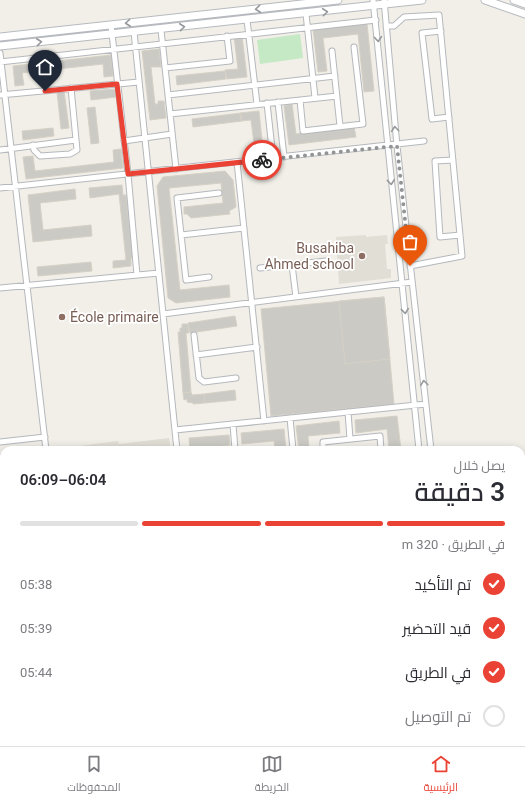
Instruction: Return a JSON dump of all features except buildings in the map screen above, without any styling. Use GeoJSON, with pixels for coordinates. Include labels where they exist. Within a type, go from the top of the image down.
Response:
{"type":"FeatureCollection","features":[{"type":"Feature","properties":{"kind":"main road"},"geometry":{"type":"LineString","coordinates":[[0,38],[338,0]]}},
{"type":"Feature","properties":{"kind":"main road"},"geometry":{"type":"LineString","coordinates":[[0,46],[306,14],[374,3],[422,0]]}},
{"type":"Feature","properties":{"kind":"main road"},"geometry":{"type":"LineString","coordinates":[[485,0],[525,14]]}},
{"type":"Feature","properties":{"kind":"main road"},"geometry":{"type":"LineString","coordinates":[[514,0],[525,4]]}},
{"type":"Feature","properties":{"kind":"street"},"geometry":{"type":"LineString","coordinates":[[384,2],[397,146],[431,446]]}},
{"type":"Feature","properties":{"kind":"street"},"geometry":{"type":"LineString","coordinates":[[374,3],[419,446]]}},
{"type":"Feature","properties":{"kind":"street"},"geometry":{"type":"LineString","coordinates":[[306,14],[315,98]]}},
{"type":"Feature","properties":{"kind":"street"},"geometry":{"type":"LineString","coordinates":[[386,26],[394,26],[404,17],[439,15],[441,31],[462,256],[410,266]]}},
{"type":"Feature","properties":{"kind":"street"},"geometry":{"type":"LineString","coordinates":[[248,20],[256,104]]}},
{"type":"Feature","properties":{"kind":"street"},"geometry":{"type":"LineString","coordinates":[[0,62],[376,20]]}},
{"type":"Feature","properties":{"kind":"street"},"geometry":{"type":"LineString","coordinates":[[111,25],[128,174],[137,275]]}},
{"type":"Feature","properties":{"kind":"street"},"geometry":{"type":"LineString","coordinates":[[161,30],[176,169]]}},
{"type":"Feature","properties":{"kind":"street"},"geometry":{"type":"LineString","coordinates":[[441,31],[422,34],[432,119],[449,117]]}},
{"type":"Feature","properties":{"kind":"street"},"geometry":{"type":"LineString","coordinates":[[134,32],[177,446]]}},
{"type":"Feature","properties":{"kind":"street"},"geometry":{"type":"LineString","coordinates":[[165,68],[230,61],[227,36]]}},
{"type":"Feature","properties":{"kind":"street"},"geometry":{"type":"LineString","coordinates":[[300,100],[303,131],[363,124],[354,47]]}},
{"type":"Feature","properties":{"kind":"street"},"geometry":{"type":"LineString","coordinates":[[332,51],[340,126]]}},
{"type":"Feature","properties":{"kind":"street"},"geometry":{"type":"LineString","coordinates":[[0,53],[2,95],[16,187],[46,446]]}},
{"type":"Feature","properties":{"kind":"street"},"geometry":{"type":"LineString","coordinates":[[168,95],[335,76]]}},
{"type":"Feature","properties":{"kind":"street"},"geometry":{"type":"LineString","coordinates":[[2,95],[139,82]]}},
{"type":"Feature","properties":{"kind":"street"},"geometry":{"type":"LineString","coordinates":[[33,145],[34,150],[40,156],[70,154],[77,150],[72,88]]}},
{"type":"Feature","properties":{"kind":"street"},"geometry":{"type":"LineString","coordinates":[[170,114],[337,96]]}},
{"type":"Feature","properties":{"kind":"street"},"geometry":{"type":"LineString","coordinates":[[278,102],[284,157]]}},
{"type":"Feature","properties":{"kind":"street"},"geometry":{"type":"LineString","coordinates":[[267,103],[273,158]]}},
{"type":"Feature","properties":{"kind":"street"},"geometry":{"type":"LineString","coordinates":[[124,141],[172,134]]}},
{"type":"Feature","properties":{"kind":"street"},"geometry":{"type":"LineString","coordinates":[[0,150],[76,140]]}},
{"type":"Feature","properties":{"kind":"street"},"geometry":{"type":"LineString","coordinates":[[0,188],[424,142]]}},
{"type":"Feature","properties":{"kind":"street"},"geometry":{"type":"LineString","coordinates":[[453,160],[435,161],[440,237],[460,236]]}},
{"type":"Feature","properties":{"kind":"street"},"geometry":{"type":"LineString","coordinates":[[237,162],[264,421]]}},
{"type":"Feature","properties":{"kind":"street"},"geometry":{"type":"LineString","coordinates":[[209,277],[186,280],[177,198],[219,193]]}},
{"type":"Feature","properties":{"kind":"street"},"geometry":{"type":"LineString","coordinates":[[181,235],[244,228]]}},
{"type":"Feature","properties":{"kind":"street"},"geometry":{"type":"LineString","coordinates":[[260,268],[326,261]]}},
{"type":"Feature","properties":{"kind":"street"},"geometry":{"type":"LineString","coordinates":[[292,265],[296,297]]}},
{"type":"Feature","properties":{"kind":"street"},"geometry":{"type":"LineString","coordinates":[[0,288],[159,273]]}},
{"type":"Feature","properties":{"kind":"street"},"geometry":{"type":"LineString","coordinates":[[163,314],[412,282]]}},
{"type":"Feature","properties":{"kind":"street"},"geometry":{"type":"LineString","coordinates":[[194,335],[199,378],[204,382],[236,378]]}},
{"type":"Feature","properties":{"kind":"street"},"geometry":{"type":"LineString","coordinates":[[196,355],[257,347]]}},
{"type":"Feature","properties":{"kind":"street"},"geometry":{"type":"LineString","coordinates":[[175,430],[426,404]]}},
{"type":"Feature","properties":{"kind":"street"},"geometry":{"type":"LineString","coordinates":[[348,412],[350,439]]}},
{"type":"Feature","properties":{"kind":"street"},"geometry":{"type":"LineString","coordinates":[[290,418],[293,446]]}},
{"type":"Feature","properties":{"kind":"street"},"geometry":{"type":"LineString","coordinates":[[233,424],[236,446]]}},
{"type":"Feature","properties":{"kind":"street"},"geometry":{"type":"LineString","coordinates":[[323,446],[323,442],[380,436],[381,446]]}},
{"type":"Feature","properties":{"kind":"street"},"geometry":{"type":"LineString","coordinates":[[0,442],[45,437]]}},
{"type":"Feature","properties":{"kind":"shaded area","name":"Busahiba Ahmed school"},"geometry":{"type":"Polygon","coordinates":[[[366,235],[366,237],[387,235],[388,244],[385,244],[387,269],[391,269],[391,278],[339,284],[336,237],[366,235]]]}},
{"type":"Feature","properties":{"kind":"shaded area"},"geometry":{"type":"Polygon","coordinates":[[[169,438],[170,446],[79,446],[118,441],[119,444],[169,438]]]}},
{"type":"Feature","properties":{"kind":"green space"},"geometry":{"type":"Polygon","coordinates":[[[300,34],[303,58],[260,64],[257,40],[300,34]]]}},
{"type":"Feature","properties":{"kind":"way so far"},"geometry":{"type":"LineString","coordinates":[[262,160],[397,146],[410,266]]}},
{"type":"Feature","properties":{"kind":"place","name":"Busahiba Ahmed school"},"geometry":{"type":"Point","coordinates":[362,256]}},
{"type":"Feature","properties":{"kind":"place","name":"École primaire"},"geometry":{"type":"Point","coordinates":[62,317]}},
{"type":"Feature","properties":{"kind":"route"},"geometry":{"type":"LineString","coordinates":[[45,91],[117,84],[128,174],[262,160]]}}]}
